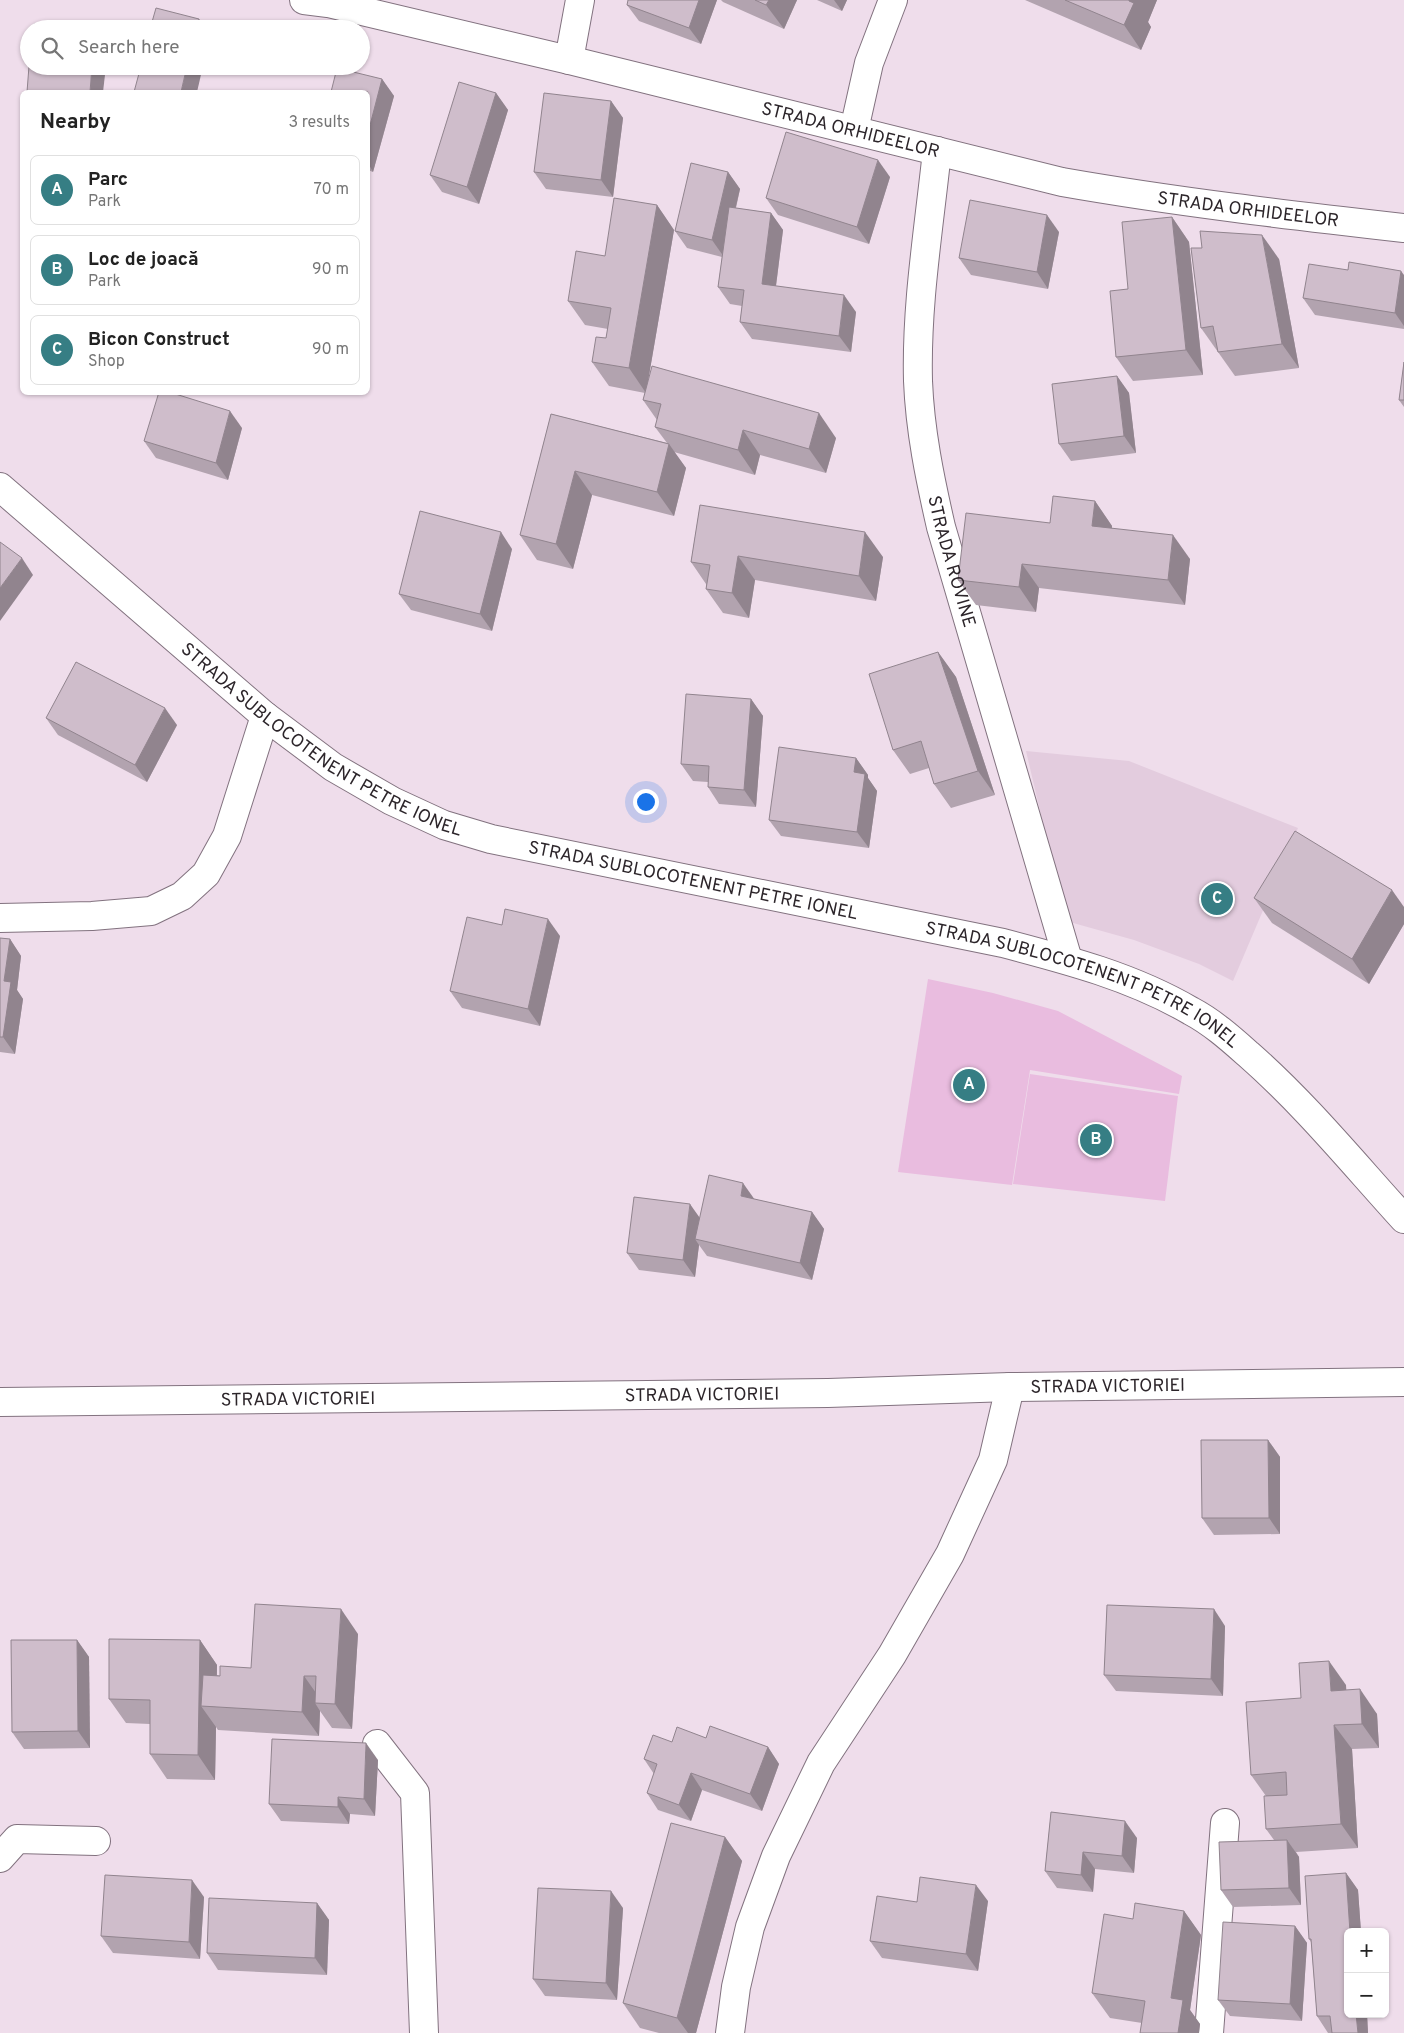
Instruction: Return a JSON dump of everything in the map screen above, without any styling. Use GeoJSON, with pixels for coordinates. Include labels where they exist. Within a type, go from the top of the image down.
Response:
{"type":"FeatureCollection","features":[{"type":"Feature","properties":{"kind":"street","name":"STRADA ORHIDEELOR"},"geometry":{"type":"LineString","coordinates":[[304,0],[328,3],[569,60],[1062,182],[1138,195],[1404,228]]}},
{"type":"Feature","properties":{"kind":"street"},"geometry":{"type":"LineString","coordinates":[[569,60],[580,0]]}},
{"type":"Feature","properties":{"kind":"street"},"geometry":{"type":"LineString","coordinates":[[854,130],[869,63],[893,0]]}},
{"type":"Feature","properties":{"kind":"street","name":"STRADA ROVINE"},"geometry":{"type":"LineString","coordinates":[[937,151],[919,308],[918,382],[925,455],[941,527],[1068,960]]}},
{"type":"Feature","properties":{"kind":"street","name":"STRADA SUBLOCOTENENT PETRE IONEL"},"geometry":{"type":"LineString","coordinates":[[0,487],[265,716],[333,767],[392,801],[444,825],[491,839],[1003,942],[1068,960],[1149,989],[1193,1011],[1233,1041],[1273,1076],[1404,1219]]}},
{"type":"Feature","properties":{"kind":"street"},"geometry":{"type":"LineString","coordinates":[[0,918],[92,916],[151,911],[182,896],[206,874],[227,836],[265,716]]}},
{"type":"Feature","properties":{"kind":"street","name":"STRADA VICTORIEI"},"geometry":{"type":"LineString","coordinates":[[0,1402],[828,1393],[1010,1387],[1404,1382]]}},
{"type":"Feature","properties":{"kind":"street"},"geometry":{"type":"LineString","coordinates":[[730,2033],[736,1987],[750,1927],[776,1856],[821,1763],[892,1655],[950,1554],[992,1460],[1010,1387]]}},
{"type":"Feature","properties":{"kind":"street"},"geometry":{"type":"LineString","coordinates":[[378,1744],[415,1793],[424,2033]]}},
{"type":"Feature","properties":{"kind":"street"},"geometry":{"type":"LineString","coordinates":[[1209,2033],[1225,1822]]}},
{"type":"Feature","properties":{"kind":"street"},"geometry":{"type":"LineString","coordinates":[[0,1858],[17,1839],[96,1841]]}},
{"type":"Feature","properties":{"kind":"shaded area"},"geometry":{"type":"Polygon","coordinates":[[[1026,751],[1129,761],[1298,828],[1233,981],[1199,964],[1134,940],[1066,921],[1026,751]]]}},
{"type":"Feature","properties":{"kind":"shaded area"},"geometry":{"type":"Polygon","coordinates":[[[928,979],[993,993],[1058,1011],[1182,1076],[1179,1094],[1030,1070],[1012,1185],[898,1172],[928,979]]]}},
{"type":"Feature","properties":{"kind":"shaded area"},"geometry":{"type":"Polygon","coordinates":[[[1030,1074],[1178,1096],[1165,1201],[1013,1184],[1030,1074]]]}},
{"type":"Feature","properties":{"kind":"building"},"geometry":{"type":"Polygon","coordinates":[[[628,0],[699,0],[689,28],[627,5],[628,0]]]}},
{"type":"Feature","properties":{"kind":"building"},"geometry":{"type":"Polygon","coordinates":[[[755,0],[769,0],[766,5],[755,0]]]}},
{"type":"Feature","properties":{"kind":"building"},"geometry":{"type":"Polygon","coordinates":[[[1065,0],[1129,0],[1134,3],[1124,25],[1065,0]]]}},
{"type":"Feature","properties":{"kind":"building"},"geometry":{"type":"Polygon","coordinates":[[[156,8],[199,19],[199,20],[153,20],[156,8]]]}},
{"type":"Feature","properties":{"kind":"building"},"geometry":{"type":"Polygon","coordinates":[[[28,75],[91,75],[90,90],[27,90],[28,75]]]}},
{"type":"Feature","properties":{"kind":"building"},"geometry":{"type":"Polygon","coordinates":[[[139,75],[185,75],[181,90],[135,90],[139,75]]]}},
{"type":"Feature","properties":{"kind":"building"},"geometry":{"type":"Polygon","coordinates":[[[335,75],[366,75],[382,79],[370,125],[370,90],[332,90],[335,75]]]}},
{"type":"Feature","properties":{"kind":"building"},"geometry":{"type":"Polygon","coordinates":[[[459,82],[496,93],[467,187],[430,175],[459,82]]]}},
{"type":"Feature","properties":{"kind":"building"},"geometry":{"type":"Polygon","coordinates":[[[544,93],[611,101],[601,180],[534,172],[544,93]]]}},
{"type":"Feature","properties":{"kind":"building"},"geometry":{"type":"Polygon","coordinates":[[[786,132],[878,160],[857,227],[766,198],[786,132]]]}},
{"type":"Feature","properties":{"kind":"building"},"geometry":{"type":"Polygon","coordinates":[[[691,163],[728,172],[712,240],[675,231],[691,163]]]}},
{"type":"Feature","properties":{"kind":"building"},"geometry":{"type":"Polygon","coordinates":[[[614,198],[657,205],[629,368],[592,362],[596,337],[606,338],[611,308],[568,301],[576,251],[605,256],[614,198]]]}},
{"type":"Feature","properties":{"kind":"building"},"geometry":{"type":"Polygon","coordinates":[[[970,200],[1047,215],[1037,272],[959,258],[970,200]]]}},
{"type":"Feature","properties":{"kind":"building"},"geometry":{"type":"Polygon","coordinates":[[[729,207],[771,213],[762,284],[844,295],[839,336],[740,322],[744,290],[718,287],[729,207]]]}},
{"type":"Feature","properties":{"kind":"building"},"geometry":{"type":"Polygon","coordinates":[[[1172,217],[1186,350],[1116,357],[1110,291],[1128,289],[1122,222],[1172,217]]]}},
{"type":"Feature","properties":{"kind":"building"},"geometry":{"type":"Polygon","coordinates":[[[1200,231],[1262,235],[1282,344],[1218,352],[1213,326],[1201,328],[1191,248],[1202,248],[1200,231]]]}},
{"type":"Feature","properties":{"kind":"building"},"geometry":{"type":"Polygon","coordinates":[[[1349,262],[1401,271],[1395,313],[1303,298],[1309,264],[1348,270],[1349,262]]]}},
{"type":"Feature","properties":{"kind":"building"},"geometry":{"type":"Polygon","coordinates":[[[1404,362],[1404,400],[1399,400],[1404,362]]]}},
{"type":"Feature","properties":{"kind":"building"},"geometry":{"type":"Polygon","coordinates":[[[652,366],[819,413],[809,449],[743,430],[738,450],[655,427],[661,404],[643,400],[652,366]]]}},
{"type":"Feature","properties":{"kind":"building"},"geometry":{"type":"Polygon","coordinates":[[[1117,376],[1124,436],[1059,444],[1052,384],[1117,376]]]}},
{"type":"Feature","properties":{"kind":"building"},"geometry":{"type":"Polygon","coordinates":[[[158,395],[179,395],[230,411],[216,463],[144,441],[158,395]]]}},
{"type":"Feature","properties":{"kind":"building"},"geometry":{"type":"Polygon","coordinates":[[[551,414],[669,444],[657,492],[575,471],[556,544],[520,535],[551,414]]]}},
{"type":"Feature","properties":{"kind":"building"},"geometry":{"type":"Polygon","coordinates":[[[1053,496],[1095,501],[1092,526],[1173,535],[1168,580],[1022,564],[1019,587],[958,580],[966,513],[1050,523],[1053,496]]]}},
{"type":"Feature","properties":{"kind":"building"},"geometry":{"type":"Polygon","coordinates":[[[700,505],[865,532],[859,576],[738,556],[732,593],[706,589],[710,565],[691,562],[700,505]]]}},
{"type":"Feature","properties":{"kind":"building"},"geometry":{"type":"Polygon","coordinates":[[[420,511],[501,532],[480,614],[399,594],[420,511]]]}},
{"type":"Feature","properties":{"kind":"building"},"geometry":{"type":"Polygon","coordinates":[[[0,542],[22,558],[0,588],[0,542]]]}},
{"type":"Feature","properties":{"kind":"building"},"geometry":{"type":"Polygon","coordinates":[[[938,652],[978,771],[934,784],[921,741],[893,750],[869,674],[938,652]]]}},
{"type":"Feature","properties":{"kind":"building"},"geometry":{"type":"Polygon","coordinates":[[[76,662],[165,708],[135,765],[46,718],[76,662]]]}},
{"type":"Feature","properties":{"kind":"building"},"geometry":{"type":"Polygon","coordinates":[[[686,694],[751,699],[744,790],[708,787],[709,766],[681,764],[686,694]]]}},
{"type":"Feature","properties":{"kind":"building"},"geometry":{"type":"Polygon","coordinates":[[[779,747],[856,758],[854,772],[865,774],[857,832],[769,820],[779,747]]]}},
{"type":"Feature","properties":{"kind":"building"},"geometry":{"type":"Polygon","coordinates":[[[1295,831],[1392,890],[1352,959],[1254,898],[1295,831]]]}},
{"type":"Feature","properties":{"kind":"building"},"geometry":{"type":"Polygon","coordinates":[[[505,909],[548,919],[528,1009],[450,991],[467,917],[502,925],[505,909]]]}},
{"type":"Feature","properties":{"kind":"building"},"geometry":{"type":"Polygon","coordinates":[[[0,938],[10,939],[4,981],[11,982],[3,1037],[0,1037],[0,938]]]}},
{"type":"Feature","properties":{"kind":"building"},"geometry":{"type":"Polygon","coordinates":[[[709,1175],[743,1183],[741,1196],[812,1212],[800,1263],[695,1239],[709,1175]]]}},
{"type":"Feature","properties":{"kind":"building"},"geometry":{"type":"Polygon","coordinates":[[[634,1197],[690,1204],[683,1260],[627,1253],[634,1197]]]}},
{"type":"Feature","properties":{"kind":"building"},"geometry":{"type":"Polygon","coordinates":[[[1201,1440],[1268,1440],[1269,1518],[1202,1518],[1201,1440]]]}},
{"type":"Feature","properties":{"kind":"building"},"geometry":{"type":"Polygon","coordinates":[[[255,1604],[341,1609],[335,1704],[315,1703],[316,1676],[304,1676],[302,1712],[201,1706],[203,1675],[220,1676],[220,1666],[251,1668],[255,1604]]]}},
{"type":"Feature","properties":{"kind":"building"},"geometry":{"type":"Polygon","coordinates":[[[1107,1605],[1214,1609],[1211,1679],[1104,1675],[1107,1605]]]}},
{"type":"Feature","properties":{"kind":"building"},"geometry":{"type":"Polygon","coordinates":[[[109,1639],[200,1640],[198,1755],[150,1754],[150,1700],[109,1699],[109,1639]]]}},
{"type":"Feature","properties":{"kind":"building"},"geometry":{"type":"Polygon","coordinates":[[[11,1640],[77,1640],[78,1731],[12,1732],[11,1640]]]}},
{"type":"Feature","properties":{"kind":"building"},"geometry":{"type":"Polygon","coordinates":[[[1329,1661],[1331,1691],[1360,1689],[1362,1724],[1334,1725],[1341,1824],[1266,1829],[1264,1796],[1287,1795],[1286,1772],[1251,1775],[1246,1702],[1301,1698],[1299,1663],[1329,1661]]]}},
{"type":"Feature","properties":{"kind":"building"},"geometry":{"type":"Polygon","coordinates":[[[710,1726],[768,1747],[750,1794],[691,1773],[679,1805],[647,1793],[657,1764],[644,1759],[653,1735],[672,1742],[677,1727],[706,1738],[710,1726]]]}},
{"type":"Feature","properties":{"kind":"building"},"geometry":{"type":"Polygon","coordinates":[[[272,1739],[366,1743],[364,1799],[338,1797],[338,1807],[269,1804],[272,1739]]]}},
{"type":"Feature","properties":{"kind":"building"},"geometry":{"type":"Polygon","coordinates":[[[1051,1812],[1125,1821],[1122,1856],[1083,1852],[1081,1875],[1045,1871],[1051,1812]]]}},
{"type":"Feature","properties":{"kind":"building"},"geometry":{"type":"Polygon","coordinates":[[[671,1823],[725,1837],[677,2018],[623,2003],[671,1823]]]}},
{"type":"Feature","properties":{"kind":"building"},"geometry":{"type":"Polygon","coordinates":[[[1287,1840],[1289,1888],[1221,1890],[1219,1842],[1287,1840]]]}},
{"type":"Feature","properties":{"kind":"building"},"geometry":{"type":"Polygon","coordinates":[[[1346,1873],[1350,1928],[1344,1928],[1344,2018],[1356,2018],[1358,2033],[1332,2033],[1330,2016],[1317,2016],[1305,1876],[1346,1873]]]}},
{"type":"Feature","properties":{"kind":"building"},"geometry":{"type":"Polygon","coordinates":[[[105,1875],[192,1880],[189,1942],[101,1936],[105,1875]]]}},
{"type":"Feature","properties":{"kind":"building"},"geometry":{"type":"Polygon","coordinates":[[[920,1877],[976,1885],[966,1954],[870,1941],[877,1896],[917,1902],[920,1877]]]}},
{"type":"Feature","properties":{"kind":"building"},"geometry":{"type":"Polygon","coordinates":[[[538,1888],[611,1891],[606,1983],[533,1979],[538,1888]]]}},
{"type":"Feature","properties":{"kind":"building"},"geometry":{"type":"Polygon","coordinates":[[[209,1898],[317,1903],[315,1958],[207,1953],[209,1898]]]}},
{"type":"Feature","properties":{"kind":"building"},"geometry":{"type":"Polygon","coordinates":[[[1135,1903],[1184,1911],[1171,1998],[1183,2000],[1178,2033],[1140,2033],[1145,2001],[1092,1993],[1104,1914],[1133,1919],[1135,1903]]]}},
{"type":"Feature","properties":{"kind":"building"},"geometry":{"type":"Polygon","coordinates":[[[1223,1922],[1295,1926],[1290,2004],[1218,2000],[1223,1922]]]}},
{"type":"Feature","properties":{"kind":"place","name":"Bicon Construct"},"geometry":{"type":"Point","coordinates":[1217,899]}},
{"type":"Feature","properties":{"kind":"place","name":"Parc"},"geometry":{"type":"Point","coordinates":[969,1085]}},
{"type":"Feature","properties":{"kind":"place","name":"Loc de joacă"},"geometry":{"type":"Point","coordinates":[1096,1140]}}]}
